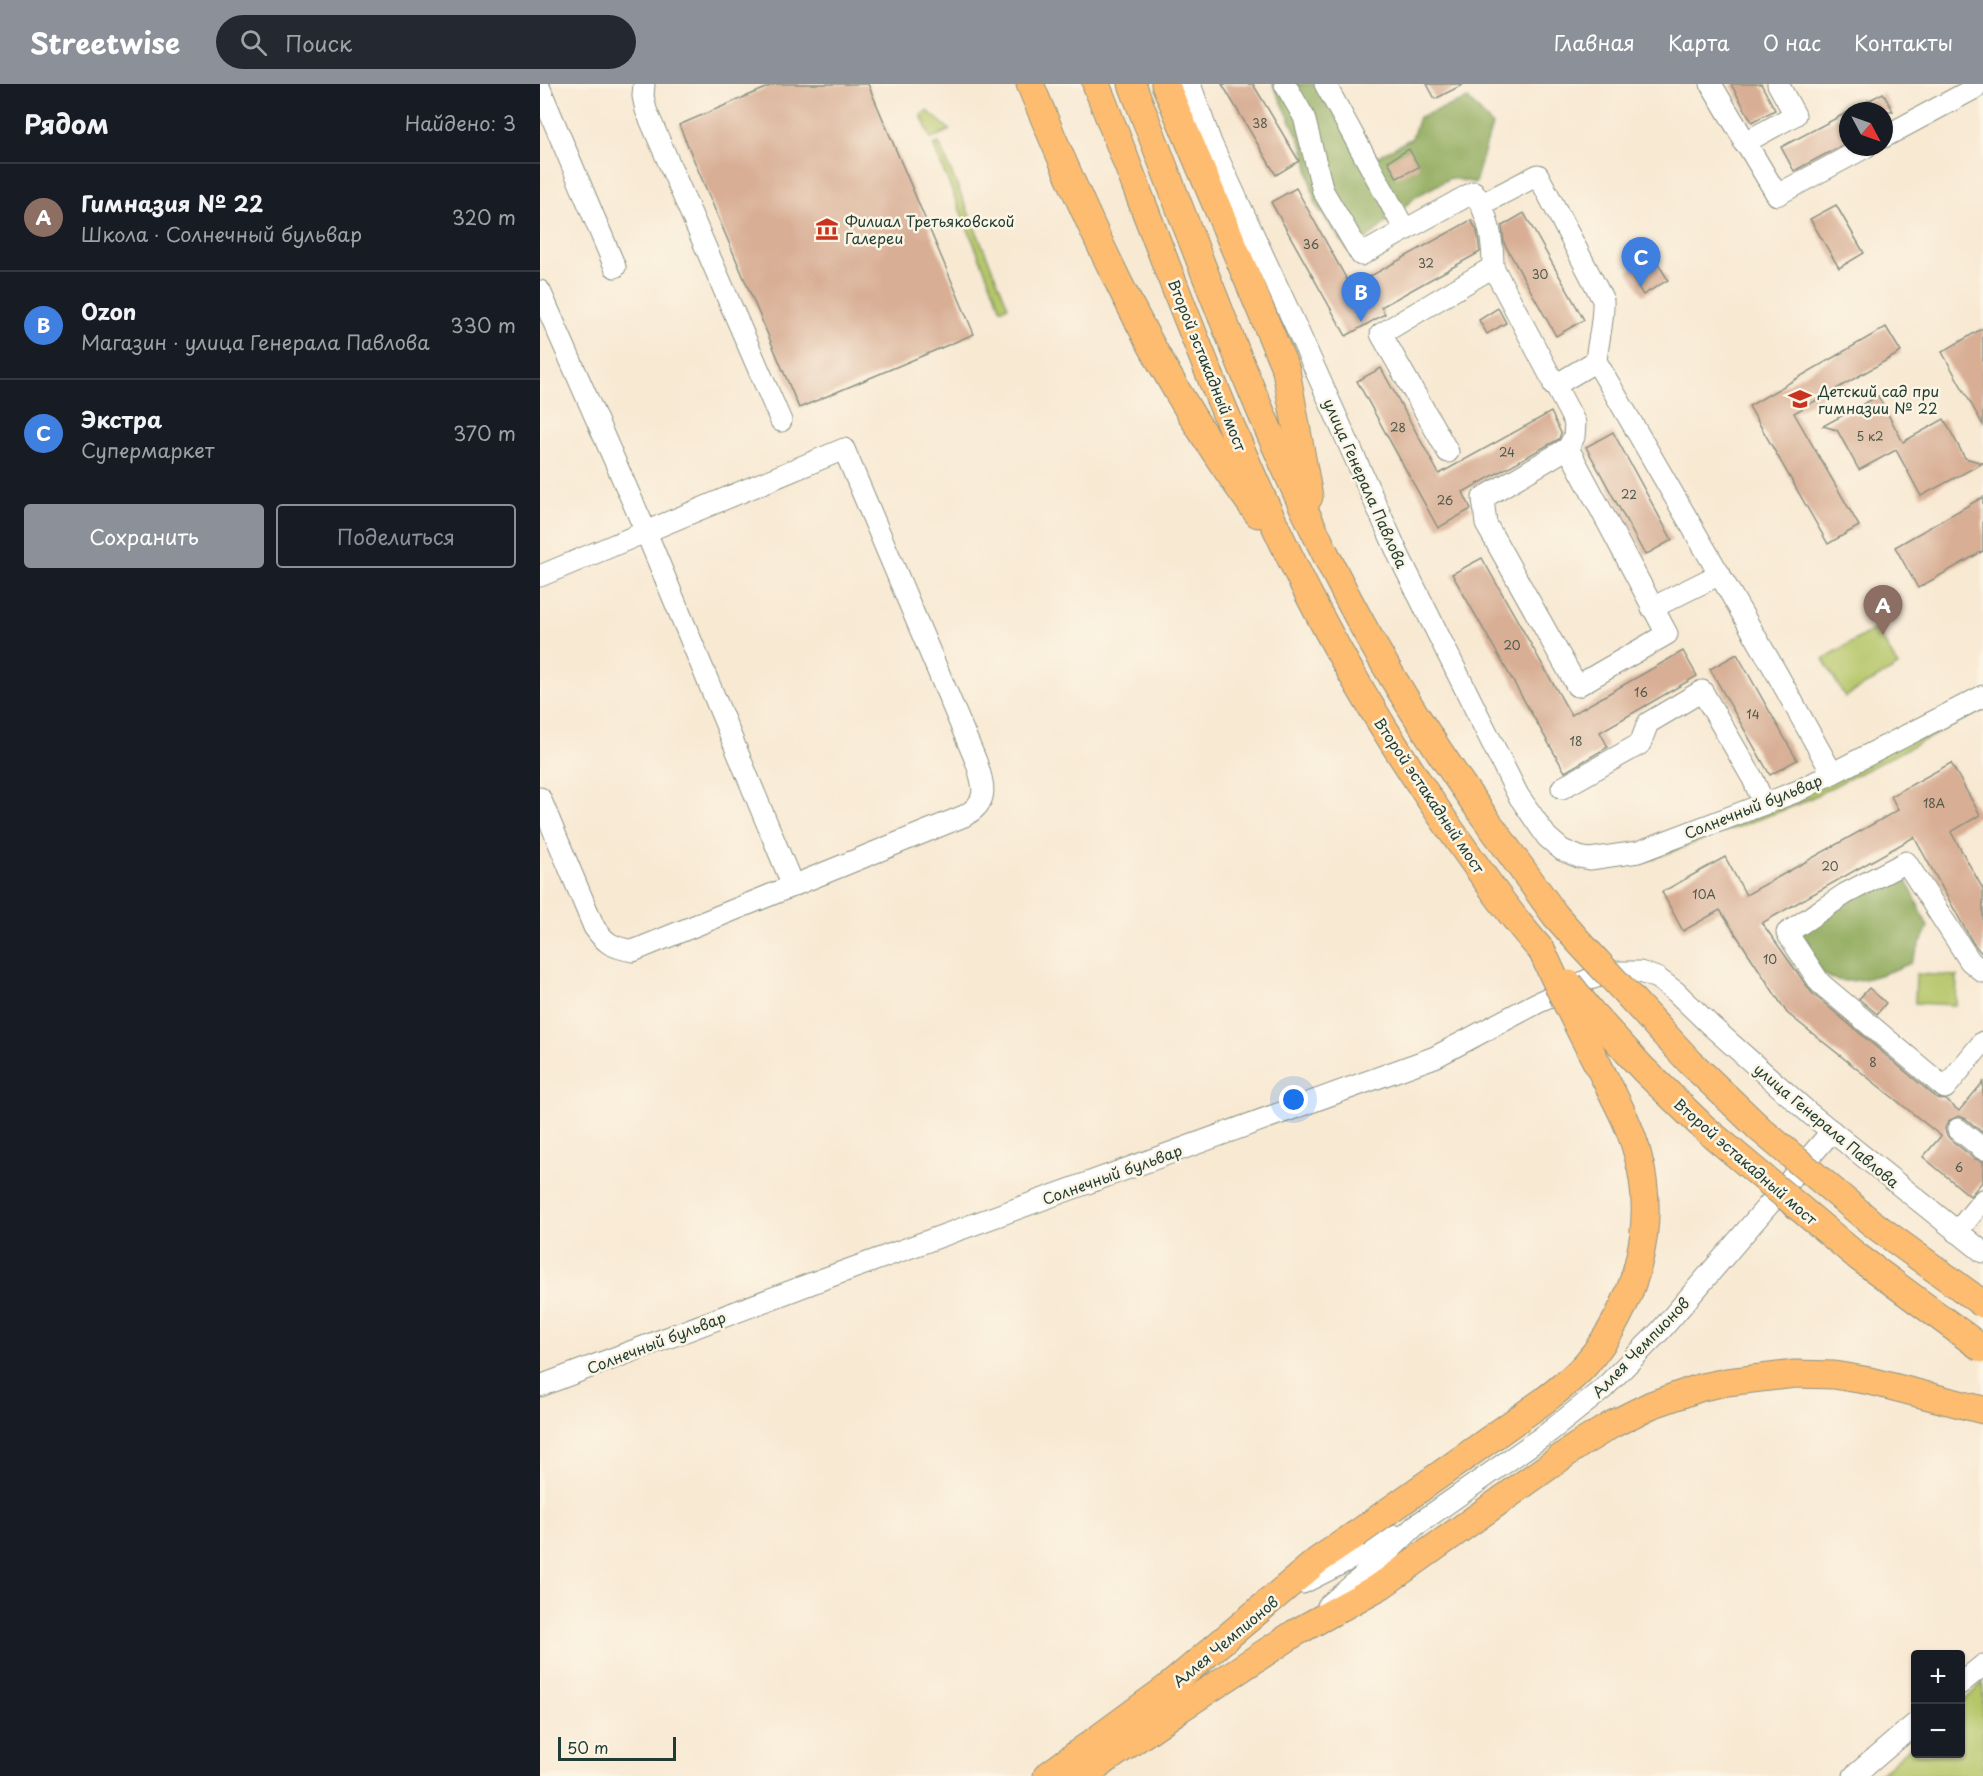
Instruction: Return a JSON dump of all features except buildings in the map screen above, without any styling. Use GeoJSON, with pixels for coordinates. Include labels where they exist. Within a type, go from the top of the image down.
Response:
{"type":"FeatureCollection","features":[{"type":"Feature","properties":{"kind":"main road"},"geometry":{"type":"LineString","coordinates":[[1030,84],[1069,179],[1151,348],[1232,478],[1288,555]]}},
{"type":"Feature","properties":{"kind":"main road","name":"Второй эстакадный мост"},"geometry":{"type":"LineString","coordinates":[[1096,84],[1214,382],[1288,555],[1349,669],[1401,757],[1469,856],[1591,1012],[1643,1069],[1702,1126],[1858,1257],[1983,1349]]}},
{"type":"Feature","properties":{"kind":"main road"},"geometry":{"type":"LineString","coordinates":[[1132,84],[1269,430],[1315,532],[1356,614],[1427,733],[1513,857],[1579,942],[1682,1054],[1761,1130],[1873,1224],[1983,1304]]}},
{"type":"Feature","properties":{"kind":"main road"},"geometry":{"type":"LineString","coordinates":[[1165,84],[1286,370],[1315,532]]}},
{"type":"Feature","properties":{"kind":"main road"},"geometry":{"type":"LineString","coordinates":[[1274,1598],[1317,1561],[1545,1401],[1573,1377],[1606,1338],[1630,1293],[1639,1263],[1644,1234],[1644,1200],[1638,1157],[1626,1123],[1542,951]]}},
{"type":"Feature","properties":{"kind":"main road"},"geometry":{"type":"LineString","coordinates":[[1295,1633],[1382,1585],[1577,1446],[1641,1409],[1702,1387],[1762,1376],[1834,1375],[1870,1381],[1983,1410]]}},
{"type":"Feature","properties":{"kind":"main road","name":"Аллея Чемпионов"},"geometry":{"type":"LineString","coordinates":[[1047,1776],[1167,1688],[1274,1598]]}},
{"type":"Feature","properties":{"kind":"main road","name":"Аллея Чемпионов"},"geometry":{"type":"LineString","coordinates":[[1083,1776],[1181,1707],[1295,1633]]}},
{"type":"Feature","properties":{"kind":"street"},"geometry":{"type":"LineString","coordinates":[[644,84],[646,110],[781,421]]}},
{"type":"Feature","properties":{"kind":"street","name":"улица Генерала Павлова"},"geometry":{"type":"LineString","coordinates":[[1190,84],[1211,144],[1298,329],[1398,556],[1518,795],[1547,837],[1562,850],[1579,857]]}},
{"type":"Feature","properties":{"kind":"street"},"geometry":{"type":"LineString","coordinates":[[1285,84],[1304,117],[1323,191],[1361,255],[1474,192],[1482,204],[1493,247],[1492,267],[1575,423],[1574,437],[1568,448],[1483,498],[1486,524],[1577,686],[1667,634],[1568,448]]}},
{"type":"Feature","properties":{"kind":"street"},"geometry":{"type":"LineString","coordinates":[[1325,84],[1405,230]]}},
{"type":"Feature","properties":{"kind":"street"},"geometry":{"type":"LineString","coordinates":[[1711,84],[1776,195],[1849,156]]}},
{"type":"Feature","properties":{"kind":"street"},"geometry":{"type":"LineString","coordinates":[[1744,143],[1795,115],[1778,84]]}},
{"type":"Feature","properties":{"kind":"street"},"geometry":{"type":"LineString","coordinates":[[540,89],[615,267]]}},
{"type":"Feature","properties":{"kind":"street"},"geometry":{"type":"LineString","coordinates":[[1893,133],[1977,92]]}},
{"type":"Feature","properties":{"kind":"street"},"geometry":{"type":"LineString","coordinates":[[1482,204],[1538,175],[1603,300],[1604,315],[1598,337],[1596,361],[1832,773]]}},
{"type":"Feature","properties":{"kind":"street"},"geometry":{"type":"LineString","coordinates":[[1448,452],[1381,334],[1492,267]]}},
{"type":"Feature","properties":{"kind":"street"},"geometry":{"type":"LineString","coordinates":[[540,291],[545,316],[646,532],[793,886]]}},
{"type":"Feature","properties":{"kind":"street"},"geometry":{"type":"LineString","coordinates":[[1554,386],[1596,361]]}},
{"type":"Feature","properties":{"kind":"street"},"geometry":{"type":"LineString","coordinates":[[540,576],[844,449],[976,761],[982,783],[982,800],[975,810],[633,951],[614,947],[603,940],[594,927],[540,798]]}},
{"type":"Feature","properties":{"kind":"street"},"geometry":{"type":"LineString","coordinates":[[1652,608],[1720,574]]}},
{"type":"Feature","properties":{"kind":"street"},"geometry":{"type":"LineString","coordinates":[[1562,788],[1640,744],[1648,723],[1702,691],[1753,779],[1764,804]]}},
{"type":"Feature","properties":{"kind":"street","name":"Солнечный бульвар"},"geometry":{"type":"LineString","coordinates":[[1579,857],[1590,859],[1638,852],[1798,791],[1983,696]]}},
{"type":"Feature","properties":{"kind":"street"},"geometry":{"type":"LineString","coordinates":[[1983,972],[1970,961],[1906,862],[1845,894],[1787,933],[1820,983],[1945,1088],[1983,1042]]}},
{"type":"Feature","properties":{"kind":"street","name":"Солнечный бульвар"},"geometry":{"type":"LineString","coordinates":[[540,1386],[823,1279],[1434,1057],[1537,1003],[1590,979],[1614,972],[1640,972],[1657,978],[1676,992]]}},
{"type":"Feature","properties":{"kind":"street","name":"улица Генерала Павлова"},"geometry":{"type":"LineString","coordinates":[[1676,992],[1710,1025],[1832,1131],[1983,1252]]}},
{"type":"Feature","properties":{"kind":"street"},"geometry":{"type":"LineString","coordinates":[[1958,1129],[1983,1149]]}},
{"type":"Feature","properties":{"kind":"street","name":"Аллея Чемпионов"},"geometry":{"type":"LineString","coordinates":[[1274,1598],[1415,1526],[1549,1432],[1603,1389],[1661,1329],[1832,1131]]}},
{"type":"Feature","properties":{"kind":"street"},"geometry":{"type":"LineString","coordinates":[[1957,1232],[1983,1200]]}},
{"type":"Feature","properties":{"kind":"street","name":"Аллея Чемпионов"},"geometry":{"type":"LineString","coordinates":[[1295,1633],[1363,1576],[1415,1526]]}},
{"type":"Feature","properties":{"kind":"street"},"geometry":{"type":"LineString","coordinates":[[1965,1680],[1983,1665]]}},
{"type":"Feature","properties":{"kind":"street"},"geometry":{"type":"LineString","coordinates":[[1854,1776],[1911,1727]]}},
{"type":"Feature","properties":{"kind":"green space"},"geometry":{"type":"Polygon","coordinates":[[[1273,84],[1316,84],[1322,94],[1377,157],[1412,138],[1419,117],[1468,99],[1492,125],[1475,183],[1450,178],[1417,196],[1350,253],[1315,204],[1304,149],[1273,84]]]}},
{"type":"Feature","properties":{"kind":"green space"},"geometry":{"type":"Polygon","coordinates":[[[928,111],[950,130],[931,139],[921,115],[928,111]]]}},
{"type":"Feature","properties":{"kind":"green space"},"geometry":{"type":"Polygon","coordinates":[[[939,143],[1008,306],[1001,309],[933,145],[939,143]]]}},
{"type":"Feature","properties":{"kind":"green space"},"geometry":{"type":"Polygon","coordinates":[[[1876,628],[1898,666],[1845,697],[1823,659],[1876,628]]]}},
{"type":"Feature","properties":{"kind":"green space"},"geometry":{"type":"Polygon","coordinates":[[[1983,705],[1983,710],[1799,804],[1646,861],[1645,856],[1983,705]]]}},
{"type":"Feature","properties":{"kind":"green space"},"geometry":{"type":"Polygon","coordinates":[[[1904,874],[1928,927],[1911,963],[1864,979],[1852,981],[1829,977],[1815,966],[1782,924],[1852,883],[1904,874]]]}},
{"type":"Feature","properties":{"kind":"green space"},"geometry":{"type":"Polygon","coordinates":[[[1916,974],[1957,976],[1956,1005],[1915,1003],[1916,974]]]}},
{"type":"Feature","properties":{"kind":"green space"},"geometry":{"type":"Polygon","coordinates":[[[1983,1682],[1983,1776],[1878,1776],[1911,1747],[1911,1758],[1965,1758],[1965,1700],[1983,1682]]]}},
{"type":"Feature","properties":{"kind":"place","name":"Филиал Третьяковской Галереи"},"geometry":{"type":"Point","coordinates":[827,229]}},
{"type":"Feature","properties":{"kind":"place","name":"Экстра"},"geometry":{"type":"Point","coordinates":[1641,287]}},
{"type":"Feature","properties":{"kind":"place","name":"Ozon"},"geometry":{"type":"Point","coordinates":[1361,322]}},
{"type":"Feature","properties":{"kind":"place","name":"Детский сад при гимназии № 22"},"geometry":{"type":"Point","coordinates":[1800,399]}},
{"type":"Feature","properties":{"kind":"place","name":"Гимназия № 22"},"geometry":{"type":"Point","coordinates":[1883,635]}}]}
